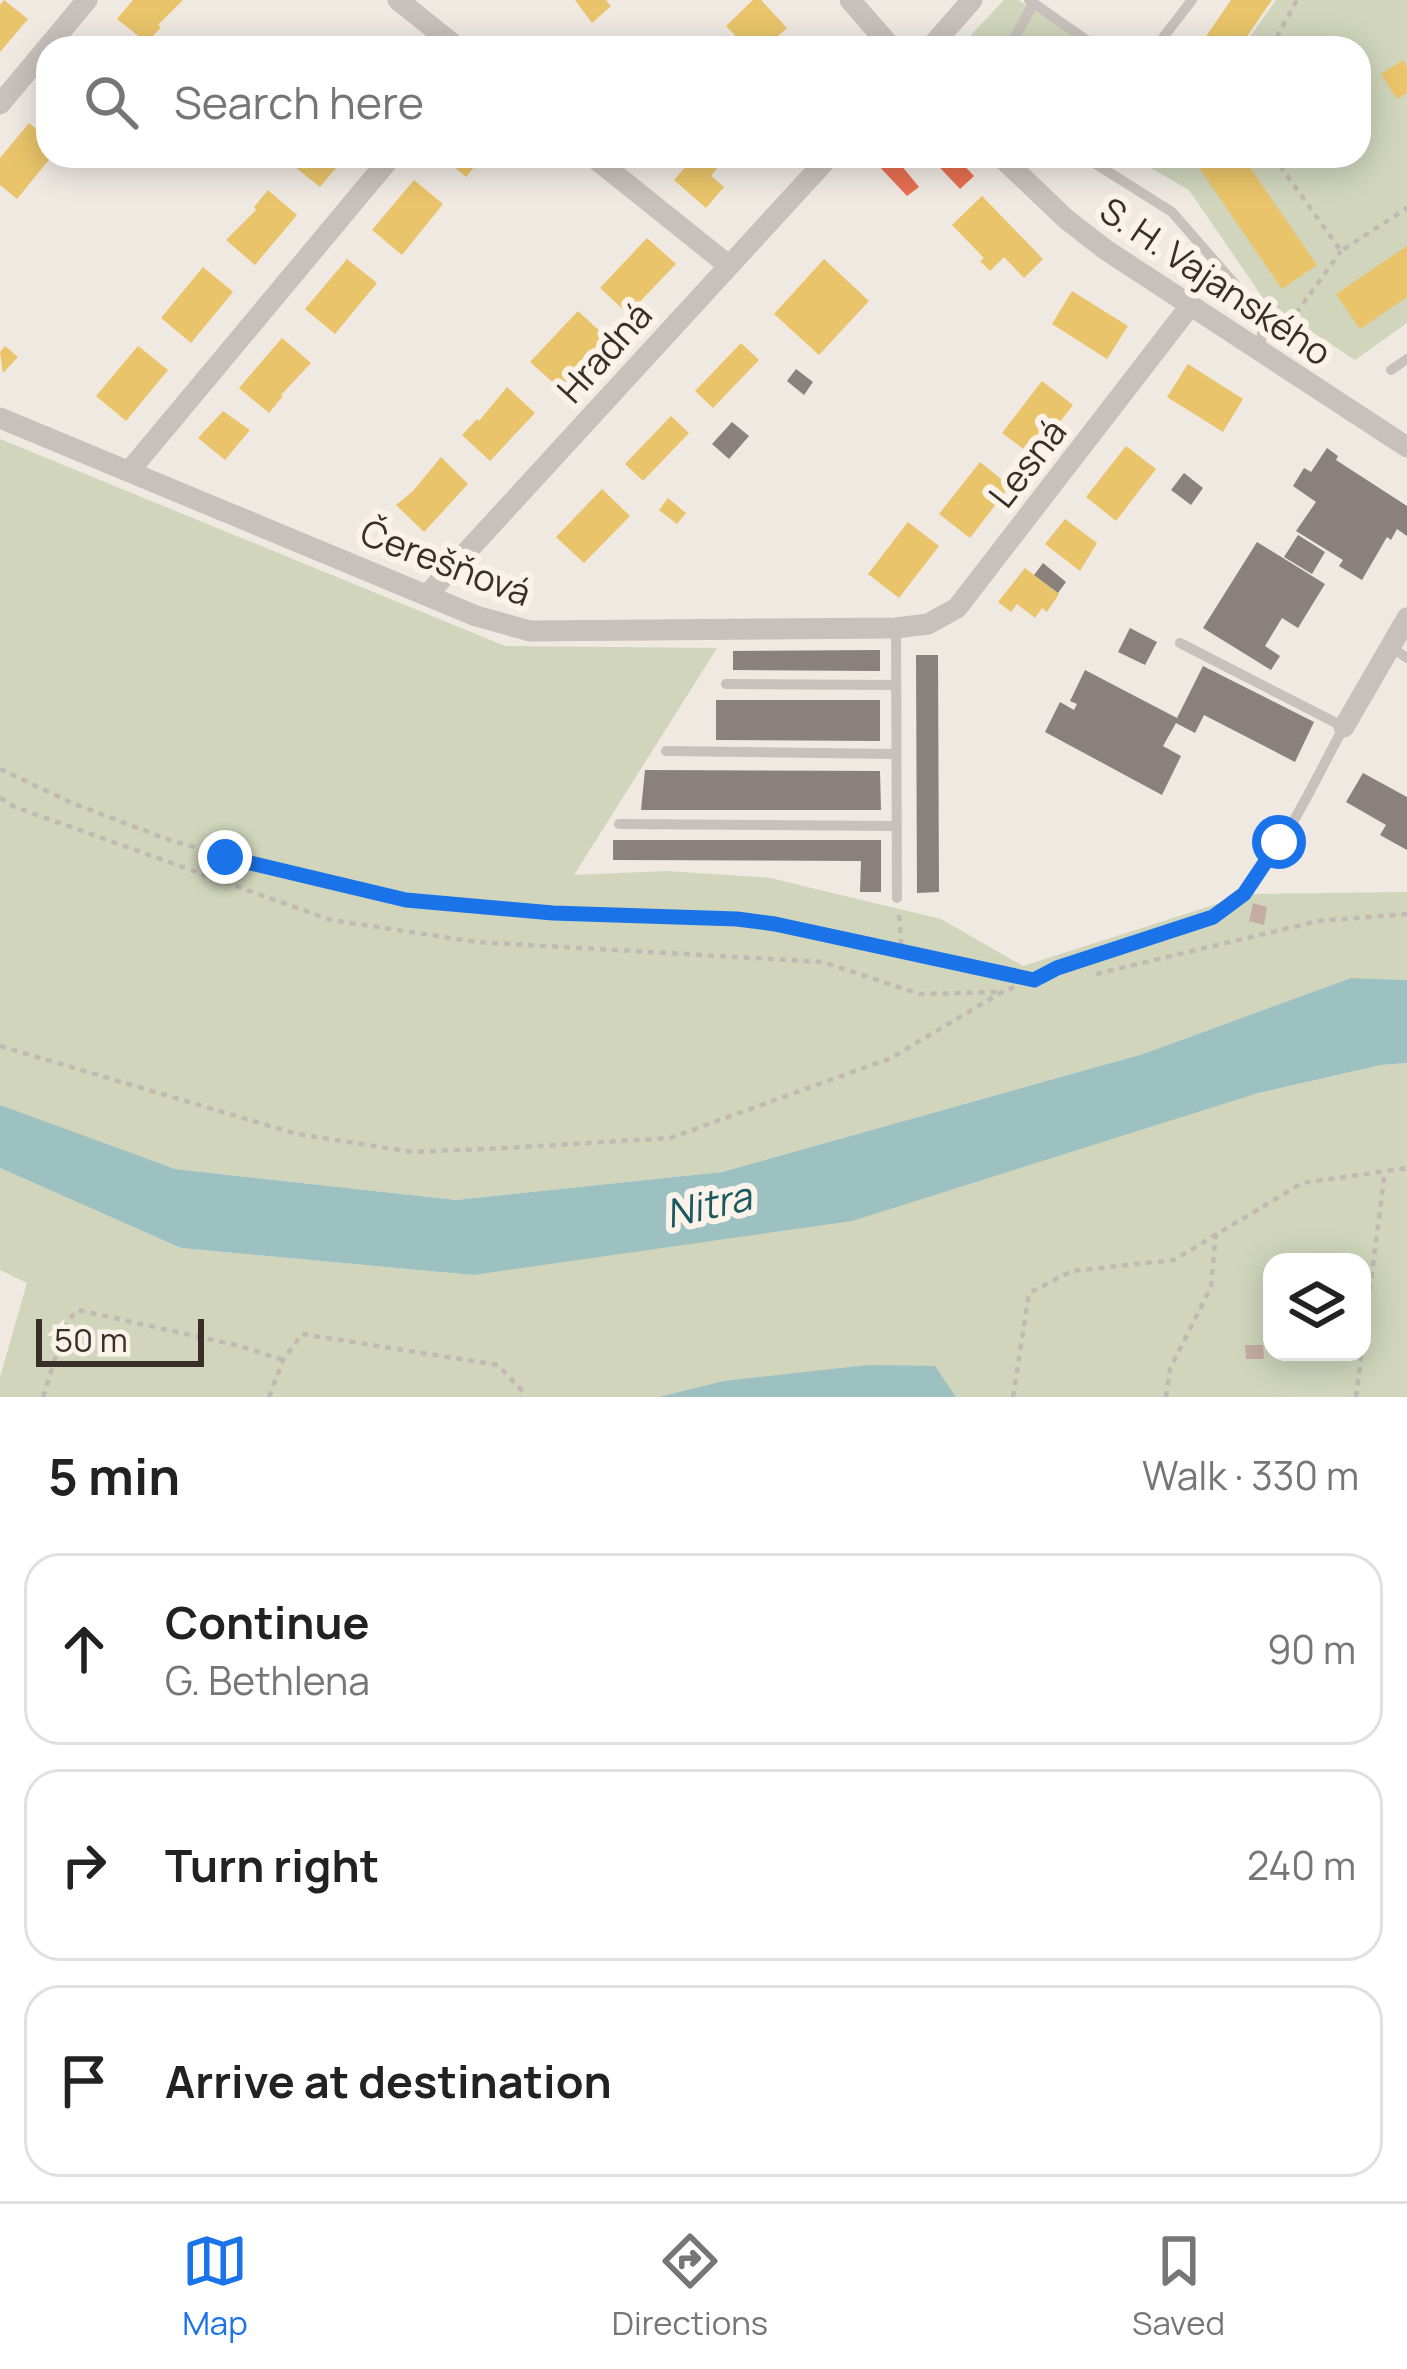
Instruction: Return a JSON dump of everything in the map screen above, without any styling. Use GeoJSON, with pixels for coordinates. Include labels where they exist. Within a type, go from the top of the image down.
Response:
{"type":"FeatureCollection","features":[{"type":"Feature","properties":{"kind":"street"},"geometry":{"type":"LineString","coordinates":[[57,36],[87,0]]}},
{"type":"Feature","properties":{"kind":"street"},"geometry":{"type":"LineString","coordinates":[[398,0],[443,36]]}},
{"type":"Feature","properties":{"kind":"street"},"geometry":{"type":"LineString","coordinates":[[850,0],[882,36]]}},
{"type":"Feature","properties":{"kind":"street"},"geometry":{"type":"LineString","coordinates":[[940,36],[972,0]]}},
{"type":"Feature","properties":{"kind":"street"},"geometry":{"type":"LineString","coordinates":[[0,104],[36,61]]}},
{"type":"Feature","properties":{"kind":"street"},"geometry":{"type":"LineString","coordinates":[[131,469],[382,168]]}},
{"type":"Feature","properties":{"kind":"street"},"geometry":{"type":"LineString","coordinates":[[607,168],[728,265]]}},
{"type":"Feature","properties":{"kind":"street","name":"Hradná"},"geometry":{"type":"LineString","coordinates":[[428,594],[819,168]]}},
{"type":"Feature","properties":{"kind":"street","name":"S. H. Vajanského"},"geometry":{"type":"LineString","coordinates":[[1013,168],[1066,219],[1407,447]]}},
{"type":"Feature","properties":{"kind":"street","name":"Lesná"},"geometry":{"type":"LineString","coordinates":[[896,628],[928,624],[957,608],[1190,306]]}},
{"type":"Feature","properties":{"kind":"street","name":"Čerešňová"},"geometry":{"type":"LineString","coordinates":[[0,418],[476,616],[530,631],[896,628]]}},
{"type":"Feature","properties":{"kind":"street"},"geometry":{"type":"LineString","coordinates":[[1344,727],[1398,652],[1407,617]]}},
{"type":"Feature","properties":{"kind":"lane"},"geometry":{"type":"LineString","coordinates":[[1164,36],[1192,0]]}},
{"type":"Feature","properties":{"kind":"lane"},"geometry":{"type":"LineString","coordinates":[[1015,36],[1031,2],[1081,36]]}},
{"type":"Feature","properties":{"kind":"lane"},"geometry":{"type":"LineString","coordinates":[[1102,168],[1172,212],[1240,290],[1263,328],[1258,351]]}},
{"type":"Feature","properties":{"kind":"lane"},"geometry":{"type":"LineString","coordinates":[[1391,370],[1407,359]]}},
{"type":"Feature","properties":{"kind":"lane"},"geometry":{"type":"LineString","coordinates":[[896,628],[897,898]]}},
{"type":"Feature","properties":{"kind":"lane"},"geometry":{"type":"LineString","coordinates":[[1034,980],[1057,968],[1213,917],[1231,906],[1262,869],[1344,727],[1180,643]]}},
{"type":"Feature","properties":{"kind":"lane"},"geometry":{"type":"LineString","coordinates":[[725,684],[896,685]]}},
{"type":"Feature","properties":{"kind":"lane"},"geometry":{"type":"LineString","coordinates":[[666,751],[896,754]]}},
{"type":"Feature","properties":{"kind":"lane"},"geometry":{"type":"LineString","coordinates":[[619,824],[896,826]]}},
{"type":"Feature","properties":{"kind":"path"},"geometry":{"type":"LineString","coordinates":[[1278,36],[1297,0]]}},
{"type":"Feature","properties":{"kind":"path"},"geometry":{"type":"LineString","coordinates":[[1282,168],[1341,251]]}},
{"type":"Feature","properties":{"kind":"path"},"geometry":{"type":"LineString","coordinates":[[1289,323],[1341,251],[1407,208]]}},
{"type":"Feature","properties":{"kind":"path"},"geometry":{"type":"LineString","coordinates":[[0,769],[172,841],[356,890],[406,900],[553,913],[737,919],[1034,980]]}},
{"type":"Feature","properties":{"kind":"path"},"geometry":{"type":"LineString","coordinates":[[0,798],[331,920],[477,942],[823,962],[920,994],[1002,992]]}},
{"type":"Feature","properties":{"kind":"path"},"geometry":{"type":"LineString","coordinates":[[897,898],[902,954]]}},
{"type":"Feature","properties":{"kind":"path"},"geometry":{"type":"LineString","coordinates":[[1089,975],[1318,921],[1407,914]]}},
{"type":"Feature","properties":{"kind":"path"},"geometry":{"type":"LineString","coordinates":[[0,1046],[297,1134],[413,1152],[670,1138],[891,1058],[1002,992],[1034,980]]}},
{"type":"Feature","properties":{"kind":"path"},"geometry":{"type":"LineString","coordinates":[[1013,1397],[1029,1293],[1072,1271],[1174,1260],[1302,1183],[1407,1168]]}},
{"type":"Feature","properties":{"kind":"path"},"geometry":{"type":"LineString","coordinates":[[1357,1397],[1385,1170]]}},
{"type":"Feature","properties":{"kind":"path"},"geometry":{"type":"LineString","coordinates":[[1166,1397],[1171,1369],[1211,1287],[1216,1232]]}},
{"type":"Feature","properties":{"kind":"path"},"geometry":{"type":"LineString","coordinates":[[43,1397],[67,1321],[78,1310],[283,1360]]}},
{"type":"Feature","properties":{"kind":"path"},"geometry":{"type":"LineString","coordinates":[[269,1397],[283,1360],[302,1334],[498,1365],[522,1397]]}},
{"type":"Feature","properties":{"kind":"green space"},"geometry":{"type":"Polygon","coordinates":[[[1004,0],[1018,0],[1078,36],[970,36],[1004,0]]]}},
{"type":"Feature","properties":{"kind":"green space"},"geometry":{"type":"Polygon","coordinates":[[[1276,0],[1407,0],[1407,323],[1355,360],[1265,301],[1189,190],[1151,168],[1371,168],[1371,36],[1250,36],[1276,0]]]}},
{"type":"Feature","properties":{"kind":"green space"},"geometry":{"type":"Polygon","coordinates":[[[0,439],[505,646],[717,648],[574,875],[667,871],[770,878],[941,919],[1023,966],[1248,894],[1407,892],[1407,980],[1351,978],[1143,1054],[722,1172],[456,1200],[175,1169],[23,1116],[0,1105],[0,439]]]}},
{"type":"Feature","properties":{"kind":"green space"},"geometry":{"type":"Polygon","coordinates":[[[1407,1063],[1407,1397],[0,1397],[0,1377],[27,1283],[0,1270],[0,1168],[181,1248],[473,1275],[1381,1065],[1407,1063]]]}},
{"type":"Feature","properties":{"kind":"water","name":"Nitra"},"geometry":{"type":"Polygon","coordinates":[[[1351,978],[1407,980],[1407,1063],[1255,1094],[852,1221],[473,1275],[181,1248],[0,1168],[0,1105],[175,1169],[456,1200],[722,1172],[1143,1054],[1351,978]]]}},
{"type":"Feature","properties":{"kind":"water"},"geometry":{"type":"Polygon","coordinates":[[[868,1365],[935,1366],[956,1397],[659,1397],[724,1381],[868,1365]]]}},
{"type":"Feature","properties":{"kind":"building: Homes"},"geometry":{"type":"Polygon","coordinates":[[[4,0],[28,19],[0,52],[0,5],[4,0]]]}},
{"type":"Feature","properties":{"kind":"building: Homes"},"geometry":{"type":"Polygon","coordinates":[[[133,0],[183,0],[153,36],[138,36],[117,19],[133,0]]]}},
{"type":"Feature","properties":{"kind":"building: Homes"},"geometry":{"type":"Polygon","coordinates":[[[575,0],[606,0],[611,6],[592,23],[575,0]]]}},
{"type":"Feature","properties":{"kind":"building: Homes"},"geometry":{"type":"Polygon","coordinates":[[[753,0],[761,0],[787,28],[778,36],[734,36],[726,26],[753,0]]]}},
{"type":"Feature","properties":{"kind":"building: Homes"},"geometry":{"type":"Polygon","coordinates":[[[1231,0],[1272,0],[1247,36],[1206,36],[1231,0]]]}},
{"type":"Feature","properties":{"kind":"building: Homes"},"geometry":{"type":"Polygon","coordinates":[[[1403,60],[1407,93],[1397,99],[1381,74],[1403,60]]]}},
{"type":"Feature","properties":{"kind":"building: Homes"},"geometry":{"type":"Polygon","coordinates":[[[29,123],[36,129],[36,168],[42,168],[17,199],[0,185],[0,158],[29,123]]]}},
{"type":"Feature","properties":{"kind":"building: Homes"},"geometry":{"type":"Polygon","coordinates":[[[296,168],[336,168],[320,187],[296,168]]]}},
{"type":"Feature","properties":{"kind":"building: Homes"},"geometry":{"type":"Polygon","coordinates":[[[684,168],[717,168],[711,176],[724,187],[706,208],[674,180],[684,168]]]}},
{"type":"Feature","properties":{"kind":"building: Homes"},"geometry":{"type":"Polygon","coordinates":[[[1199,168],[1250,168],[1317,265],[1282,289],[1199,168]]]}},
{"type":"Feature","properties":{"kind":"building: Homes"},"geometry":{"type":"Polygon","coordinates":[[[414,180],[443,204],[402,255],[372,230],[414,180]]]}},
{"type":"Feature","properties":{"kind":"building: Homes"},"geometry":{"type":"Polygon","coordinates":[[[268,190],[297,215],[255,265],[226,240],[256,210],[268,190]]]}},
{"type":"Feature","properties":{"kind":"building: Homes"},"geometry":{"type":"Polygon","coordinates":[[[982,196],[1043,259],[1024,278],[1004,257],[990,271],[980,261],[984,258],[952,225],[982,196]]]}},
{"type":"Feature","properties":{"kind":"building: Homes"},"geometry":{"type":"Polygon","coordinates":[[[647,238],[676,264],[628,314],[600,288],[647,238]]]}},
{"type":"Feature","properties":{"kind":"building: Homes"},"geometry":{"type":"Polygon","coordinates":[[[1407,246],[1407,297],[1360,329],[1336,294],[1407,246]]]}},
{"type":"Feature","properties":{"kind":"building: Homes"},"geometry":{"type":"Polygon","coordinates":[[[347,259],[377,283],[335,334],[305,309],[347,259]]]}},
{"type":"Feature","properties":{"kind":"building: Homes"},"geometry":{"type":"Polygon","coordinates":[[[824,259],[869,301],[819,355],[774,314],[824,259]]]}},
{"type":"Feature","properties":{"kind":"building: Homes"},"geometry":{"type":"Polygon","coordinates":[[[203,267],[233,292],[191,343],[161,318],[203,267]]]}},
{"type":"Feature","properties":{"kind":"building: Homes"},"geometry":{"type":"Polygon","coordinates":[[[1072,291],[1128,326],[1107,359],[1052,324],[1072,291]]]}},
{"type":"Feature","properties":{"kind":"building: Homes"},"geometry":{"type":"Polygon","coordinates":[[[578,311],[606,337],[559,388],[530,362],[578,311]]]}},
{"type":"Feature","properties":{"kind":"building: Homes"},"geometry":{"type":"Polygon","coordinates":[[[282,338],[311,363],[269,413],[239,388],[282,338]]]}},
{"type":"Feature","properties":{"kind":"building: Homes"},"geometry":{"type":"Polygon","coordinates":[[[741,343],[759,360],[713,408],[695,391],[741,343]]]}},
{"type":"Feature","properties":{"kind":"building: Homes"},"geometry":{"type":"Polygon","coordinates":[[[5,346],[18,357],[3,373],[0,352],[5,346]]]}},
{"type":"Feature","properties":{"kind":"building: Homes"},"geometry":{"type":"Polygon","coordinates":[[[138,346],[168,370],[126,421],[96,396],[138,346]]]}},
{"type":"Feature","properties":{"kind":"building: Homes"},"geometry":{"type":"Polygon","coordinates":[[[1188,364],[1243,399],[1223,432],[1167,397],[1188,364]]]}},
{"type":"Feature","properties":{"kind":"building: Homes"},"geometry":{"type":"Polygon","coordinates":[[[1042,381],[1073,405],[1033,456],[1002,433],[1042,381]]]}},
{"type":"Feature","properties":{"kind":"building: Homes"},"geometry":{"type":"Polygon","coordinates":[[[507,387],[535,413],[490,461],[462,435],[507,387]]]}},
{"type":"Feature","properties":{"kind":"building: Homes"},"geometry":{"type":"Polygon","coordinates":[[[223,411],[250,430],[225,460],[198,438],[223,411]]]}},
{"type":"Feature","properties":{"kind":"building: Homes"},"geometry":{"type":"Polygon","coordinates":[[[671,416],[689,433],[643,481],[625,464],[671,416]]]}},
{"type":"Feature","properties":{"kind":"building: Homes"},"geometry":{"type":"Polygon","coordinates":[[[1126,446],[1156,469],[1116,521],[1086,497],[1126,446]]]}},
{"type":"Feature","properties":{"kind":"building: Homes"},"geometry":{"type":"Polygon","coordinates":[[[441,457],[468,484],[424,532],[396,505],[441,457]]]}},
{"type":"Feature","properties":{"kind":"building: Homes"},"geometry":{"type":"Polygon","coordinates":[[[980,462],[1010,486],[970,538],[939,514],[980,462]]]}},
{"type":"Feature","properties":{"kind":"building: Homes"},"geometry":{"type":"Polygon","coordinates":[[[602,489],[630,516],[584,563],[556,537],[602,489]]]}},
{"type":"Feature","properties":{"kind":"building: Homes"},"geometry":{"type":"Polygon","coordinates":[[[668,498],[686,513],[677,524],[659,510],[668,498]]]}},
{"type":"Feature","properties":{"kind":"building: Homes"},"geometry":{"type":"Polygon","coordinates":[[[1065,519],[1097,543],[1080,571],[1045,544],[1065,519]]]}},
{"type":"Feature","properties":{"kind":"building: Homes"},"geometry":{"type":"Polygon","coordinates":[[[908,522],[939,546],[899,598],[868,574],[908,522]]]}},
{"type":"Feature","properties":{"kind":"building: Homes"},"geometry":{"type":"Polygon","coordinates":[[[1025,568],[1059,594],[1047,612],[1042,608],[1035,618],[1017,604],[1011,612],[998,602],[1025,568]]]}},
{"type":"Feature","properties":{"kind":"building: Shops"},"geometry":{"type":"Polygon","coordinates":[[[881,168],[903,168],[919,187],[907,196],[881,168]]]}},
{"type":"Feature","properties":{"kind":"building: Shops"},"geometry":{"type":"Polygon","coordinates":[[[940,168],[966,168],[974,176],[960,189],[940,168]]]}},
{"type":"Feature","properties":{"kind":"building: Industry"},"geometry":{"type":"Polygon","coordinates":[[[796,369],[813,382],[804,395],[787,381],[796,369]]]}},
{"type":"Feature","properties":{"kind":"building: Industry"},"geometry":{"type":"Polygon","coordinates":[[[732,422],[749,436],[729,459],[712,444],[732,422]]]}},
{"type":"Feature","properties":{"kind":"building: Industry"},"geometry":{"type":"Polygon","coordinates":[[[1327,448],[1338,456],[1336,460],[1407,506],[1407,536],[1397,529],[1391,540],[1387,537],[1362,580],[1339,566],[1343,560],[1296,531],[1316,502],[1293,486],[1304,468],[1311,472],[1327,448]]]}},
{"type":"Feature","properties":{"kind":"building: Industry"},"geometry":{"type":"Polygon","coordinates":[[[1184,473],[1203,488],[1191,505],[1171,490],[1184,473]]]}},
{"type":"Feature","properties":{"kind":"building: Industry"},"geometry":{"type":"Polygon","coordinates":[[[1298,535],[1325,552],[1312,574],[1284,557],[1298,535]]]}},
{"type":"Feature","properties":{"kind":"building: Industry"},"geometry":{"type":"Polygon","coordinates":[[[1257,542],[1325,584],[1298,628],[1282,618],[1265,646],[1280,656],[1271,670],[1203,628],[1257,542]]]}},
{"type":"Feature","properties":{"kind":"building: Industry"},"geometry":{"type":"Polygon","coordinates":[[[1043,563],[1066,582],[1058,593],[1034,575],[1043,563]]]}},
{"type":"Feature","properties":{"kind":"building: Industry"},"geometry":{"type":"Polygon","coordinates":[[[1130,628],[1157,642],[1145,665],[1118,652],[1130,628]]]}},
{"type":"Feature","properties":{"kind":"building: Industry"},"geometry":{"type":"Polygon","coordinates":[[[880,650],[880,671],[733,670],[733,651],[880,650]]]}},
{"type":"Feature","properties":{"kind":"building: Industry"},"geometry":{"type":"Polygon","coordinates":[[[916,655],[938,655],[939,892],[917,893],[916,655]]]}},
{"type":"Feature","properties":{"kind":"building: Industry"},"geometry":{"type":"Polygon","coordinates":[[[1203,666],[1314,722],[1295,762],[1204,715],[1195,733],[1176,723],[1163,746],[1181,756],[1162,795],[1045,732],[1060,702],[1074,710],[1077,704],[1070,701],[1085,670],[1177,718],[1203,666]]]}},
{"type":"Feature","properties":{"kind":"building: Industry"},"geometry":{"type":"Polygon","coordinates":[[[716,700],[880,700],[880,741],[716,740],[716,700]]]}},
{"type":"Feature","properties":{"kind":"building: Industry"},"geometry":{"type":"Polygon","coordinates":[[[645,770],[880,771],[881,810],[641,810],[645,770]]]}},
{"type":"Feature","properties":{"kind":"building: Industry"},"geometry":{"type":"Polygon","coordinates":[[[1363,773],[1407,797],[1407,850],[1380,835],[1386,825],[1346,802],[1363,773]]]}},
{"type":"Feature","properties":{"kind":"building: Industry"},"geometry":{"type":"Polygon","coordinates":[[[613,840],[881,840],[881,892],[860,892],[861,861],[613,860],[613,840]]]}},
{"type":"Feature","properties":{"kind":"building: Other"},"geometry":{"type":"Polygon","coordinates":[[[1253,903],[1267,907],[1264,925],[1249,921],[1253,903]]]}},
{"type":"Feature","properties":{"kind":"building: Other"},"geometry":{"type":"Polygon","coordinates":[[[1245,1345],[1263,1345],[1263,1359],[1246,1359],[1245,1345]]]}},
{"type":"Feature","properties":{"kind":"route"},"geometry":{"type":"LineString","coordinates":[[225,857],[406,900],[775,924],[1034,980],[1057,968],[1213,917],[1244,894],[1279,842]]}}]}
